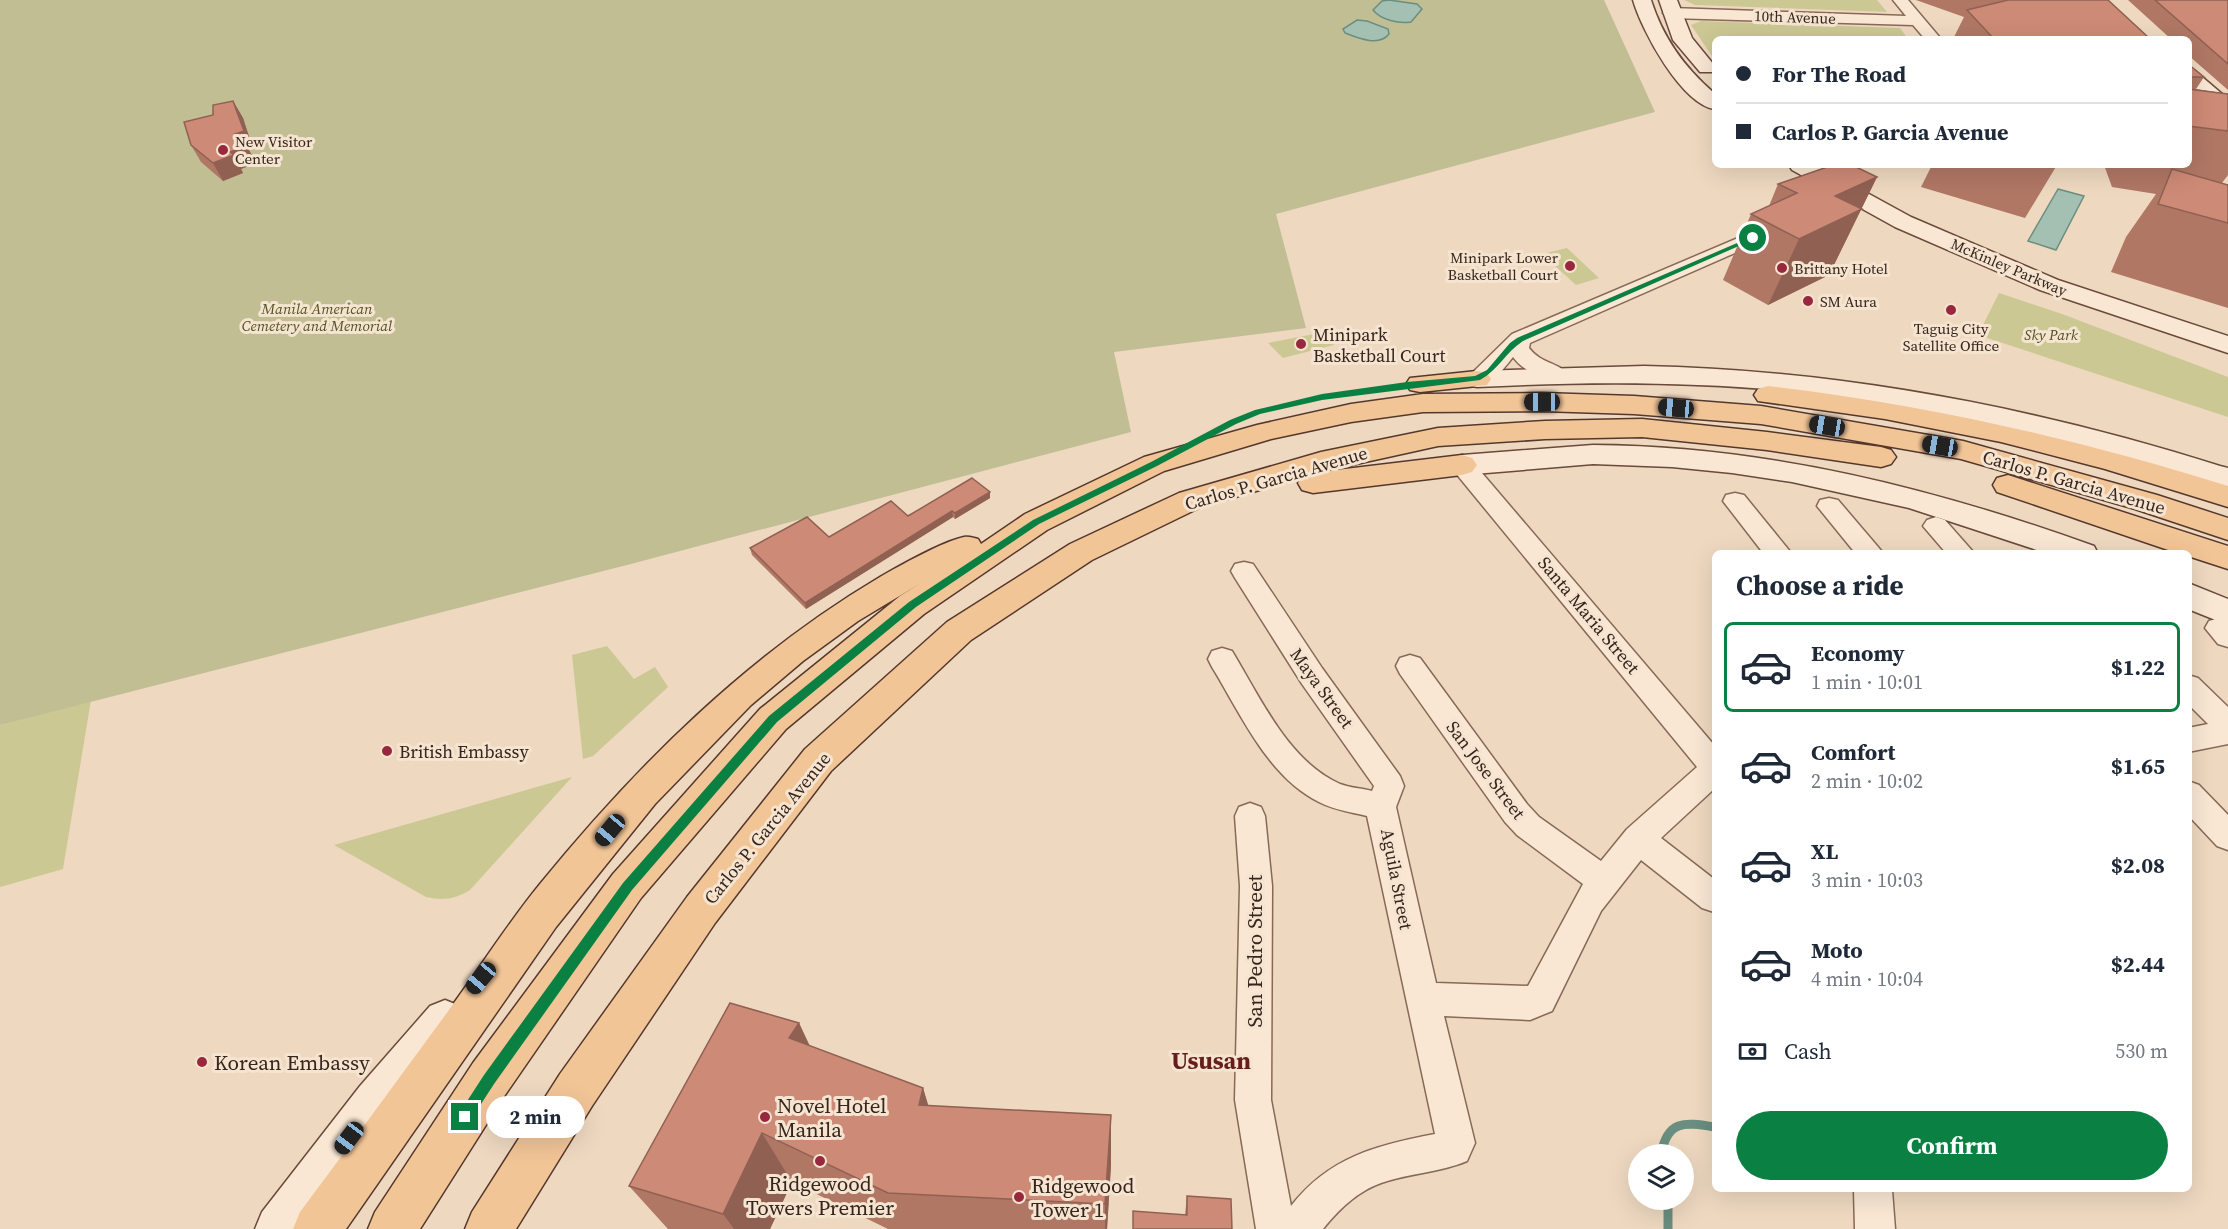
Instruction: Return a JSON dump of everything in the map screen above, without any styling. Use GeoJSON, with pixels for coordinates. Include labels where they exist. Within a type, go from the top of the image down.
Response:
{"type":"FeatureCollection","features":[{"type":"Feature","properties":{"kind":"main road"},"geometry":{"type":"LineString","coordinates":[[1642,0],[1648,23],[1668,56],[1712,101]]}},
{"type":"Feature","properties":{"kind":"main road"},"geometry":{"type":"LineString","coordinates":[[1670,7],[1683,40],[1712,74]]}},
{"type":"Feature","properties":{"kind":"main road"},"geometry":{"type":"LineString","coordinates":[[2192,80],[2225,121]]}},
{"type":"Feature","properties":{"kind":"main road"},"geometry":{"type":"LineString","coordinates":[[2192,97],[2225,121]]}},
{"type":"Feature","properties":{"kind":"main road","name":"McKinley Parkway"},"geometry":{"type":"LineString","coordinates":[[1805,168],[1903,222],[2049,285],[2228,345]]}},
{"type":"Feature","properties":{"kind":"main road","name":"McKinley Parkway"},"geometry":{"type":"LineString","coordinates":[[1842,168],[1915,208],[2004,249],[2109,291],[2228,329]]}},
{"type":"Feature","properties":{"kind":"main road"},"geometry":{"type":"LineString","coordinates":[[1154,464],[1233,422],[1267,410],[1322,397],[1366,390],[1477,379],[1609,373],[1701,376],[1797,384],[1897,398],[2000,417],[2099,442],[2228,479]]}},
{"type":"Feature","properties":{"kind":"main road"},"geometry":{"type":"LineString","coordinates":[[1423,403],[1609,388],[1699,390],[1792,398],[1927,417],[2042,442],[2124,464],[2228,497]]}},
{"type":"Feature","properties":{"kind":"main road","name":"Carlos P. Garcia Avenue"},"geometry":{"type":"LineString","coordinates":[[392,1229],[489,1079],[627,886],[773,719],[912,605],[1036,522],[1154,464],[1278,429],[1351,413],[1423,403],[1634,405],[1761,415],[1963,450],[2146,502],[2228,530]]}},
{"type":"Feature","properties":{"kind":"main road","name":"Carlos P. Garcia Avenue"},"geometry":{"type":"LineString","coordinates":[[489,1229],[576,1090],[701,910],[818,760],[959,631],[1082,552],[1190,500],[1321,462],[1438,437],[1545,430],[1642,428],[1767,441],[1876,456],[1956,472],[2026,489],[2228,558]]}},
{"type":"Feature","properties":{"kind":"main road"},"geometry":{"type":"LineString","coordinates":[[1190,500],[1462,465],[1547,457],[1612,455],[1688,460],[1799,474],[1898,494],[2018,529],[2073,550]]}},
{"type":"Feature","properties":{"kind":"main road"},"geometry":{"type":"LineString","coordinates":[[279,1229],[376,1102],[496,960],[699,731],[803,643],[899,581],[963,549],[1069,506]]}},
{"type":"Feature","properties":{"kind":"main road"},"geometry":{"type":"LineString","coordinates":[[2192,598],[2225,626]]}},
{"type":"Feature","properties":{"kind":"main road"},"geometry":{"type":"LineString","coordinates":[[317,1229],[553,898]]}},
{"type":"Feature","properties":{"kind":"street"},"geometry":{"type":"LineString","coordinates":[[1900,0],[1930,36]]}},
{"type":"Feature","properties":{"kind":"street","name":"10th Avenue"},"geometry":{"type":"LineString","coordinates":[[1670,7],[1918,21]]}},
{"type":"Feature","properties":{"kind":"street"},"geometry":{"type":"LineString","coordinates":[[1837,209],[1864,201]]}},
{"type":"Feature","properties":{"kind":"street"},"geometry":{"type":"LineString","coordinates":[[1477,379],[1489,372],[1520,339],[1784,226]]}},
{"type":"Feature","properties":{"kind":"street"},"geometry":{"type":"LineString","coordinates":[[1520,339],[1518,348],[1528,362],[1557,375]]}},
{"type":"Feature","properties":{"kind":"street","name":"Santa Maria Street"},"geometry":{"type":"LineString","coordinates":[[1462,465],[1712,764]]}},
{"type":"Feature","properties":{"kind":"street"},"geometry":{"type":"LineString","coordinates":[[1735,501],[1776,550]]}},
{"type":"Feature","properties":{"kind":"street"},"geometry":{"type":"LineString","coordinates":[[1829,506],[1868,550]]}},
{"type":"Feature","properties":{"kind":"street"},"geometry":{"type":"LineString","coordinates":[[1936,526],[1958,550]]}},
{"type":"Feature","properties":{"kind":"street","name":"Maya Street"},"geometry":{"type":"LineString","coordinates":[[1244,571],[1312,676],[1385,776],[1389,786],[1381,807]]}},
{"type":"Feature","properties":{"kind":"street","name":"Aguila Street"},"geometry":{"type":"LineString","coordinates":[[1222,659],[1275,743],[1307,780],[1333,795],[1370,802],[1381,807],[1422,999],[1456,1143],[1454,1148],[1383,1163],[1353,1176],[1326,1196],[1299,1229]]}},
{"type":"Feature","properties":{"kind":"street","name":"San Jose Street"},"geometry":{"type":"LineString","coordinates":[[1410,666],[1516,813],[1528,826],[1604,881]]}},
{"type":"Feature","properties":{"kind":"street"},"geometry":{"type":"LineString","coordinates":[[2192,690],[2228,725]]}},
{"type":"Feature","properties":{"kind":"street"},"geometry":{"type":"LineString","coordinates":[[2192,739],[2228,732]]}},
{"type":"Feature","properties":{"kind":"street"},"geometry":{"type":"LineString","coordinates":[[1422,999],[1530,1003],[1540,999],[1588,901],[1638,839],[1712,773]]}},
{"type":"Feature","properties":{"kind":"street"},"geometry":{"type":"LineString","coordinates":[[2192,798],[2228,836]]}},
{"type":"Feature","properties":{"kind":"street","name":"San Pedro Street"},"geometry":{"type":"LineString","coordinates":[[1250,816],[1256,886],[1253,1100],[1276,1229]]}},
{"type":"Feature","properties":{"kind":"street"},"geometry":{"type":"LineString","coordinates":[[1638,839],[1712,896]]}},
{"type":"Feature","properties":{"kind":"street"},"geometry":{"type":"LineString","coordinates":[[1873,1192],[1875,1229]]}},
{"type":"Feature","properties":{"kind":"green space","name":"Manila American Cemetery and Memorial"},"geometry":{"type":"Polygon","coordinates":[[[0,0],[1604,0],[1655,112],[1276,214],[1306,328],[1114,352],[1131,432],[627,565],[0,725],[0,0]]]}},
{"type":"Feature","properties":{"kind":"green space"},"geometry":{"type":"Polygon","coordinates":[[[1684,0],[1877,0],[1887,12],[1695,5],[1684,0]]]}},
{"type":"Feature","properties":{"kind":"green space"},"geometry":{"type":"Polygon","coordinates":[[[1701,21],[1900,28],[1906,36],[1712,36],[1712,56],[1691,25],[1701,21]]]}},
{"type":"Feature","properties":{"kind":"green space","name":"Minipark Lower Basketball Court"},"geometry":{"type":"Polygon","coordinates":[[[1567,248],[1599,278],[1576,285],[1542,254],[1567,248]]]}},
{"type":"Feature","properties":{"kind":"green space","name":"Sky Park"},"geometry":{"type":"Polygon","coordinates":[[[1999,293],[2062,314],[2228,377],[2228,417],[1978,335],[1999,293]]]}},
{"type":"Feature","properties":{"kind":"green space","name":"Minipark Basketball Court"},"geometry":{"type":"Polygon","coordinates":[[[1325,332],[1334,345],[1283,358],[1268,343],[1325,332]]]}},
{"type":"Feature","properties":{"kind":"green space"},"geometry":{"type":"Polygon","coordinates":[[[607,646],[634,679],[655,667],[668,687],[593,756],[583,759],[572,655],[607,646]]]}},
{"type":"Feature","properties":{"kind":"green space"},"geometry":{"type":"Polygon","coordinates":[[[91,700],[63,869],[0,887],[0,725],[91,700]]]}},
{"type":"Feature","properties":{"kind":"green space"},"geometry":{"type":"Polygon","coordinates":[[[572,777],[470,890],[454,897],[438,899],[426,897],[334,845],[572,777]]]}},
{"type":"Feature","properties":{"kind":"shaded area"},"geometry":{"type":"Polygon","coordinates":[[[1382,1],[1417,4],[1422,9],[1411,22],[1390,20],[1373,10],[1382,1]]]}},
{"type":"Feature","properties":{"kind":"shaded area"},"geometry":{"type":"Polygon","coordinates":[[[1357,20],[1367,21],[1388,29],[1389,34],[1385,38],[1374,41],[1345,33],[1343,29],[1357,20]]]}},
{"type":"Feature","properties":{"kind":"shaded area"},"geometry":{"type":"Polygon","coordinates":[[[2058,189],[2084,196],[2056,250],[2028,241],[2058,189]]]}},
{"type":"Feature","properties":{"kind":"building"},"geometry":{"type":"Polygon","coordinates":[[[2008,0],[2108,0],[2147,36],[1991,36],[1967,10],[2008,0]]]}},
{"type":"Feature","properties":{"kind":"building"},"geometry":{"type":"Polygon","coordinates":[[[2155,0],[2228,0],[2228,64],[2155,0]]]}},
{"type":"Feature","properties":{"kind":"building"},"geometry":{"type":"Polygon","coordinates":[[[2192,67],[2204,77],[2192,77],[2192,67]]]}},
{"type":"Feature","properties":{"kind":"building"},"geometry":{"type":"Polygon","coordinates":[[[2192,90],[2228,94],[2228,131],[2192,126],[2192,90]]]}},
{"type":"Feature","properties":{"kind":"building"},"geometry":{"type":"Polygon","coordinates":[[[233,101],[244,131],[235,134],[247,146],[230,152],[234,155],[213,163],[191,145],[184,122],[213,115],[213,105],[233,101]]]}},
{"type":"Feature","properties":{"kind":"building"},"geometry":{"type":"Polygon","coordinates":[[[1824,168],[1858,168],[1877,177],[1835,196],[1862,209],[1799,239],[1751,214],[1797,193],[1778,184],[1824,168]]]}},
{"type":"Feature","properties":{"kind":"building"},"geometry":{"type":"Polygon","coordinates":[[[2172,169],[2228,185],[2228,223],[2158,204],[2172,169]]]}},
{"type":"Feature","properties":{"kind":"building"},"geometry":{"type":"Polygon","coordinates":[[[972,478],[990,492],[955,513],[952,511],[805,603],[750,548],[807,517],[829,537],[891,501],[908,516],[972,478]]]}},
{"type":"Feature","properties":{"kind":"building"},"geometry":{"type":"Polygon","coordinates":[[[730,1003],[799,1023],[789,1038],[923,1088],[919,1105],[1111,1115],[1105,1204],[888,1193],[762,1133],[723,1214],[629,1186],[730,1003]]]}},
{"type":"Feature","properties":{"kind":"building"},"geometry":{"type":"Polygon","coordinates":[[[1187,1196],[1231,1199],[1232,1229],[1133,1229],[1133,1211],[1187,1215],[1187,1196]]]}},
{"type":"Feature","properties":{"kind":"waterway"},"geometry":{"type":"LineString","coordinates":[[1664,1144],[1672,1129],[1678,1126],[1694,1124],[1712,1127]]}},
{"type":"Feature","properties":{"kind":"waterway"},"geometry":{"type":"LineString","coordinates":[[1668,1210],[1668,1229]]}},
{"type":"Feature","properties":{"kind":"place","name":"New Visitor Center"},"geometry":{"type":"Point","coordinates":[223,150]}},
{"type":"Feature","properties":{"kind":"place","name":"Minipark Lower Basketball Court"},"geometry":{"type":"Point","coordinates":[1570,266]}},
{"type":"Feature","properties":{"kind":"place","name":"Brittany Hotel"},"geometry":{"type":"Point","coordinates":[1782,268]}},
{"type":"Feature","properties":{"kind":"place","name":"SM Aura"},"geometry":{"type":"Point","coordinates":[1808,301]}},
{"type":"Feature","properties":{"kind":"place","name":"Taguig City Satellite Office"},"geometry":{"type":"Point","coordinates":[1951,310]}},
{"type":"Feature","properties":{"kind":"place","name":"Minipark Basketball Court"},"geometry":{"type":"Point","coordinates":[1301,344]}},
{"type":"Feature","properties":{"kind":"place","name":"British Embassy"},"geometry":{"type":"Point","coordinates":[387,751]}},
{"type":"Feature","properties":{"kind":"place","name":"Korean Embassy"},"geometry":{"type":"Point","coordinates":[202,1062]}},
{"type":"Feature","properties":{"kind":"place","name":"Novel Hotel Manila"},"geometry":{"type":"Point","coordinates":[765,1117]}},
{"type":"Feature","properties":{"kind":"place","name":"Ridgewood Towers Premier"},"geometry":{"type":"Point","coordinates":[820,1161]}},
{"type":"Feature","properties":{"kind":"place","name":"Ridgewood Tower 1"},"geometry":{"type":"Point","coordinates":[1019,1197]}},
{"type":"Feature","properties":{"kind":"district","name":"Ususan"},"geometry":{"type":"Point","coordinates":[1211,1060]}},
{"type":"Feature","properties":{"kind":"route"},"geometry":{"type":"LineString","coordinates":[[465,1117],[489,1079],[627,886],[773,719],[912,605],[1036,522],[1233,422],[1258,412],[1322,397],[1407,385],[1477,379],[1497,365],[1507,350],[1520,339],[1753,238]]}}]}
